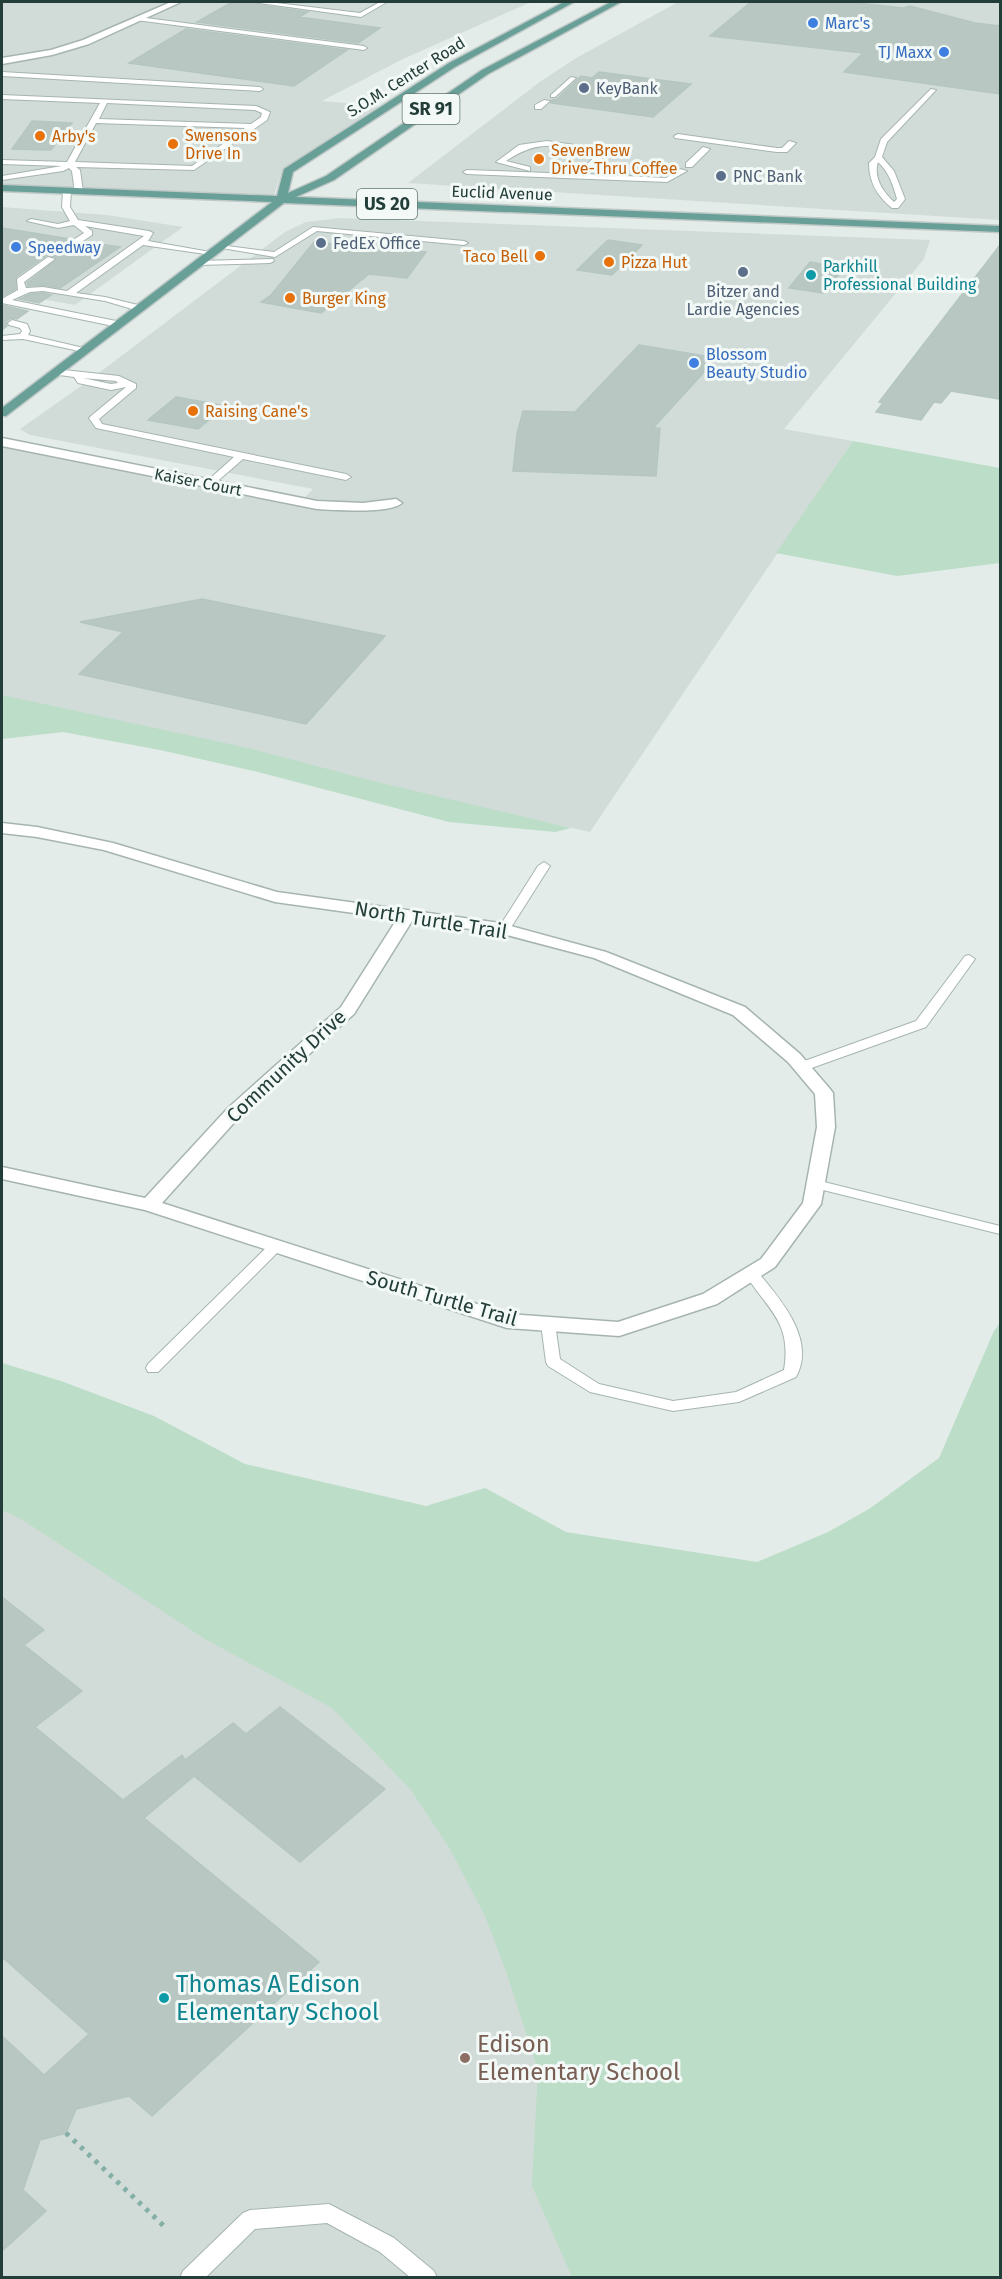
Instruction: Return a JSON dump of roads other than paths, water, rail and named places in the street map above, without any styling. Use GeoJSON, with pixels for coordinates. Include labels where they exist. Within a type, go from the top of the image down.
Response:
{"type":"FeatureCollection","features":[{"type":"Feature","properties":{"kind":"main road","name":"S.O.M. Center Road"},"geometry":{"type":"LineString","coordinates":[[281,200],[288,171],[452,65],[570,2]]}},
{"type":"Feature","properties":{"kind":"main road","name":"S.O.M. Center Road"},"geometry":{"type":"LineString","coordinates":[[2,413],[281,200],[330,178],[485,72],[617,2]]}},
{"type":"Feature","properties":{"kind":"main road","name":"Euclid Avenue"},"geometry":{"type":"LineString","coordinates":[[2,188],[1000,229]]}},
{"type":"Feature","properties":{"kind":"street"},"geometry":{"type":"LineString","coordinates":[[2,61],[52,52],[86,42],[177,2]]}},
{"type":"Feature","properties":{"kind":"street","name":"Kaiser Court"},"geometry":{"type":"LineString","coordinates":[[2,442],[317,505],[363,507],[396,503]]}},
{"type":"Feature","properties":{"kind":"street","name":"North Turtle Trail"},"geometry":{"type":"LineString","coordinates":[[2,828],[37,832],[107,846],[275,897],[504,929],[600,955],[739,1011],[801,1067],[824,1093]]}},
{"type":"Feature","properties":{"kind":"street","name":"Community Drive"},"geometry":{"type":"LineString","coordinates":[[149,1205],[234,1112],[348,1010],[407,915]]}},
{"type":"Feature","properties":{"kind":"street","name":"South Turtle Trail"},"geometry":{"type":"LineString","coordinates":[[2,1173],[149,1205],[507,1322],[619,1329],[710,1299],[768,1263],[812,1204],[826,1127],[824,1093]]}},
{"type":"Feature","properties":{"kind":"lane"},"geometry":{"type":"LineString","coordinates":[[256,2],[361,15],[384,2]]}},
{"type":"Feature","properties":{"kind":"lane"},"geometry":{"type":"LineString","coordinates":[[138,19],[364,48]]}},
{"type":"Feature","properties":{"kind":"lane"},"geometry":{"type":"LineString","coordinates":[[2,74],[260,89]]}},
{"type":"Feature","properties":{"kind":"lane"},"geometry":{"type":"LineString","coordinates":[[553,96],[573,78]]}},
{"type":"Feature","properties":{"kind":"lane"},"geometry":{"type":"LineString","coordinates":[[878,158],[886,163],[894,175],[901,199],[895,206],[881,197],[872,172],[873,163],[878,158],[884,141],[933,90]]}},
{"type":"Feature","properties":{"kind":"lane"},"geometry":{"type":"LineString","coordinates":[[2,98],[256,108],[266,112],[264,118],[194,168],[2,162]]}},
{"type":"Feature","properties":{"kind":"lane"},"geometry":{"type":"LineString","coordinates":[[2,177],[63,170],[70,163],[105,101]]}},
{"type":"Feature","properties":{"kind":"lane"},"geometry":{"type":"LineString","coordinates":[[538,107],[546,101]]}},
{"type":"Feature","properties":{"kind":"lane"},"geometry":{"type":"LineString","coordinates":[[94,121],[252,126]]}},
{"type":"Feature","properties":{"kind":"lane"},"geometry":{"type":"LineString","coordinates":[[678,136],[777,150],[784,150],[792,143]]}},
{"type":"Feature","properties":{"kind":"lane"},"geometry":{"type":"LineString","coordinates":[[588,167],[568,172],[525,169],[500,162],[522,147],[547,143],[605,152]]}},
{"type":"Feature","properties":{"kind":"lane"},"geometry":{"type":"LineString","coordinates":[[577,177],[612,145]]}},
{"type":"Feature","properties":{"kind":"lane"},"geometry":{"type":"LineString","coordinates":[[467,172],[667,180],[686,168],[706,149]]}},
{"type":"Feature","properties":{"kind":"lane"},"geometry":{"type":"LineString","coordinates":[[70,163],[76,170],[79,192]]}},
{"type":"Feature","properties":{"kind":"lane"},"geometry":{"type":"LineString","coordinates":[[65,249],[89,233],[75,222],[66,207],[67,191]]}},
{"type":"Feature","properties":{"kind":"lane"},"geometry":{"type":"LineString","coordinates":[[31,221],[58,225],[75,222],[149,232],[148,237],[69,294]]}},
{"type":"Feature","properties":{"kind":"lane"},"geometry":{"type":"LineString","coordinates":[[198,263],[273,258],[316,229],[464,243]]}},
{"type":"Feature","properties":{"kind":"lane"},"geometry":{"type":"LineString","coordinates":[[141,242],[273,258]]}},
{"type":"Feature","properties":{"kind":"lane"},"geometry":{"type":"LineString","coordinates":[[22,289],[20,281],[51,259]]}},
{"type":"Feature","properties":{"kind":"lane"},"geometry":{"type":"LineString","coordinates":[[3,301],[22,289],[34,288],[105,299],[139,308]]}},
{"type":"Feature","properties":{"kind":"lane"},"geometry":{"type":"LineString","coordinates":[[3,301],[118,324]]}},
{"type":"Feature","properties":{"kind":"lane"},"geometry":{"type":"LineString","coordinates":[[12,323],[24,326],[26,331],[23,336]]}},
{"type":"Feature","properties":{"kind":"lane"},"geometry":{"type":"LineString","coordinates":[[2,338],[23,336],[84,349]]}},
{"type":"Feature","properties":{"kind":"lane"},"geometry":{"type":"LineString","coordinates":[[55,372],[119,379],[133,386],[94,418],[99,426],[346,477]]}},
{"type":"Feature","properties":{"kind":"lane"},"geometry":{"type":"LineString","coordinates":[[209,484],[241,456]]}},
{"type":"Feature","properties":{"kind":"lane"},"geometry":{"type":"LineString","coordinates":[[504,929],[544,866]]}},
{"type":"Feature","properties":{"kind":"lane"},"geometry":{"type":"LineString","coordinates":[[801,1067],[921,1024],[969,958]]}},
{"type":"Feature","properties":{"kind":"lane"},"geometry":{"type":"LineString","coordinates":[[816,1184],[1000,1230]]}},
{"type":"Feature","properties":{"kind":"lane"},"geometry":{"type":"LineString","coordinates":[[153,1368],[276,1246]]}},
{"type":"Feature","properties":{"kind":"lane"},"geometry":{"type":"LineString","coordinates":[[548,1324],[553,1362],[595,1388],[673,1406],[739,1397],[791,1373],[795,1349],[783,1314],[752,1274]]}},
{"type":"Feature","properties":{"kind":"lane"},"geometry":{"type":"LineString","coordinates":[[190,2277],[250,2220],[329,2213],[387,2245],[427,2277]]}},
{"type":"Feature","properties":{"kind":"place","name":"Marc's"},"geometry":{"type":"Point","coordinates":[813,23]}},
{"type":"Feature","properties":{"kind":"place","name":"TJ Maxx"},"geometry":{"type":"Point","coordinates":[944,52]}},
{"type":"Feature","properties":{"kind":"place","name":"KeyBank"},"geometry":{"type":"Point","coordinates":[584,88]}},
{"type":"Feature","properties":{"kind":"place","name":"Arby's"},"geometry":{"type":"Point","coordinates":[40,136]}},
{"type":"Feature","properties":{"kind":"place","name":"Swensons Drive In"},"geometry":{"type":"Point","coordinates":[173,144]}},
{"type":"Feature","properties":{"kind":"place","name":"SevenBrew Drive-Thru Coffee"},"geometry":{"type":"Point","coordinates":[539,159]}},
{"type":"Feature","properties":{"kind":"place","name":"PNC Bank"},"geometry":{"type":"Point","coordinates":[721,176]}},
{"type":"Feature","properties":{"kind":"place","name":"FedEx Office"},"geometry":{"type":"Point","coordinates":[321,243]}},
{"type":"Feature","properties":{"kind":"place","name":"Speedway"},"geometry":{"type":"Point","coordinates":[16,247]}},
{"type":"Feature","properties":{"kind":"place","name":"Taco Bell"},"geometry":{"type":"Point","coordinates":[540,256]}},
{"type":"Feature","properties":{"kind":"place","name":"Pizza Hut"},"geometry":{"type":"Point","coordinates":[609,262]}},
{"type":"Feature","properties":{"kind":"place","name":"Bitzer and Lardie Agencies"},"geometry":{"type":"Point","coordinates":[743,272]}},
{"type":"Feature","properties":{"kind":"place","name":"Parkhill Professional Building"},"geometry":{"type":"Point","coordinates":[811,275]}},
{"type":"Feature","properties":{"kind":"place","name":"Burger King"},"geometry":{"type":"Point","coordinates":[290,298]}},
{"type":"Feature","properties":{"kind":"place","name":"Blossom Beauty Studio"},"geometry":{"type":"Point","coordinates":[694,363]}},
{"type":"Feature","properties":{"kind":"place","name":"Raising Cane's"},"geometry":{"type":"Point","coordinates":[193,411]}},
{"type":"Feature","properties":{"kind":"place","name":"Thomas A Edison Elementary School"},"geometry":{"type":"Point","coordinates":[164,1998]}},
{"type":"Feature","properties":{"kind":"place","name":"Edison Elementary School"},"geometry":{"type":"Point","coordinates":[465,2058]}}]}
